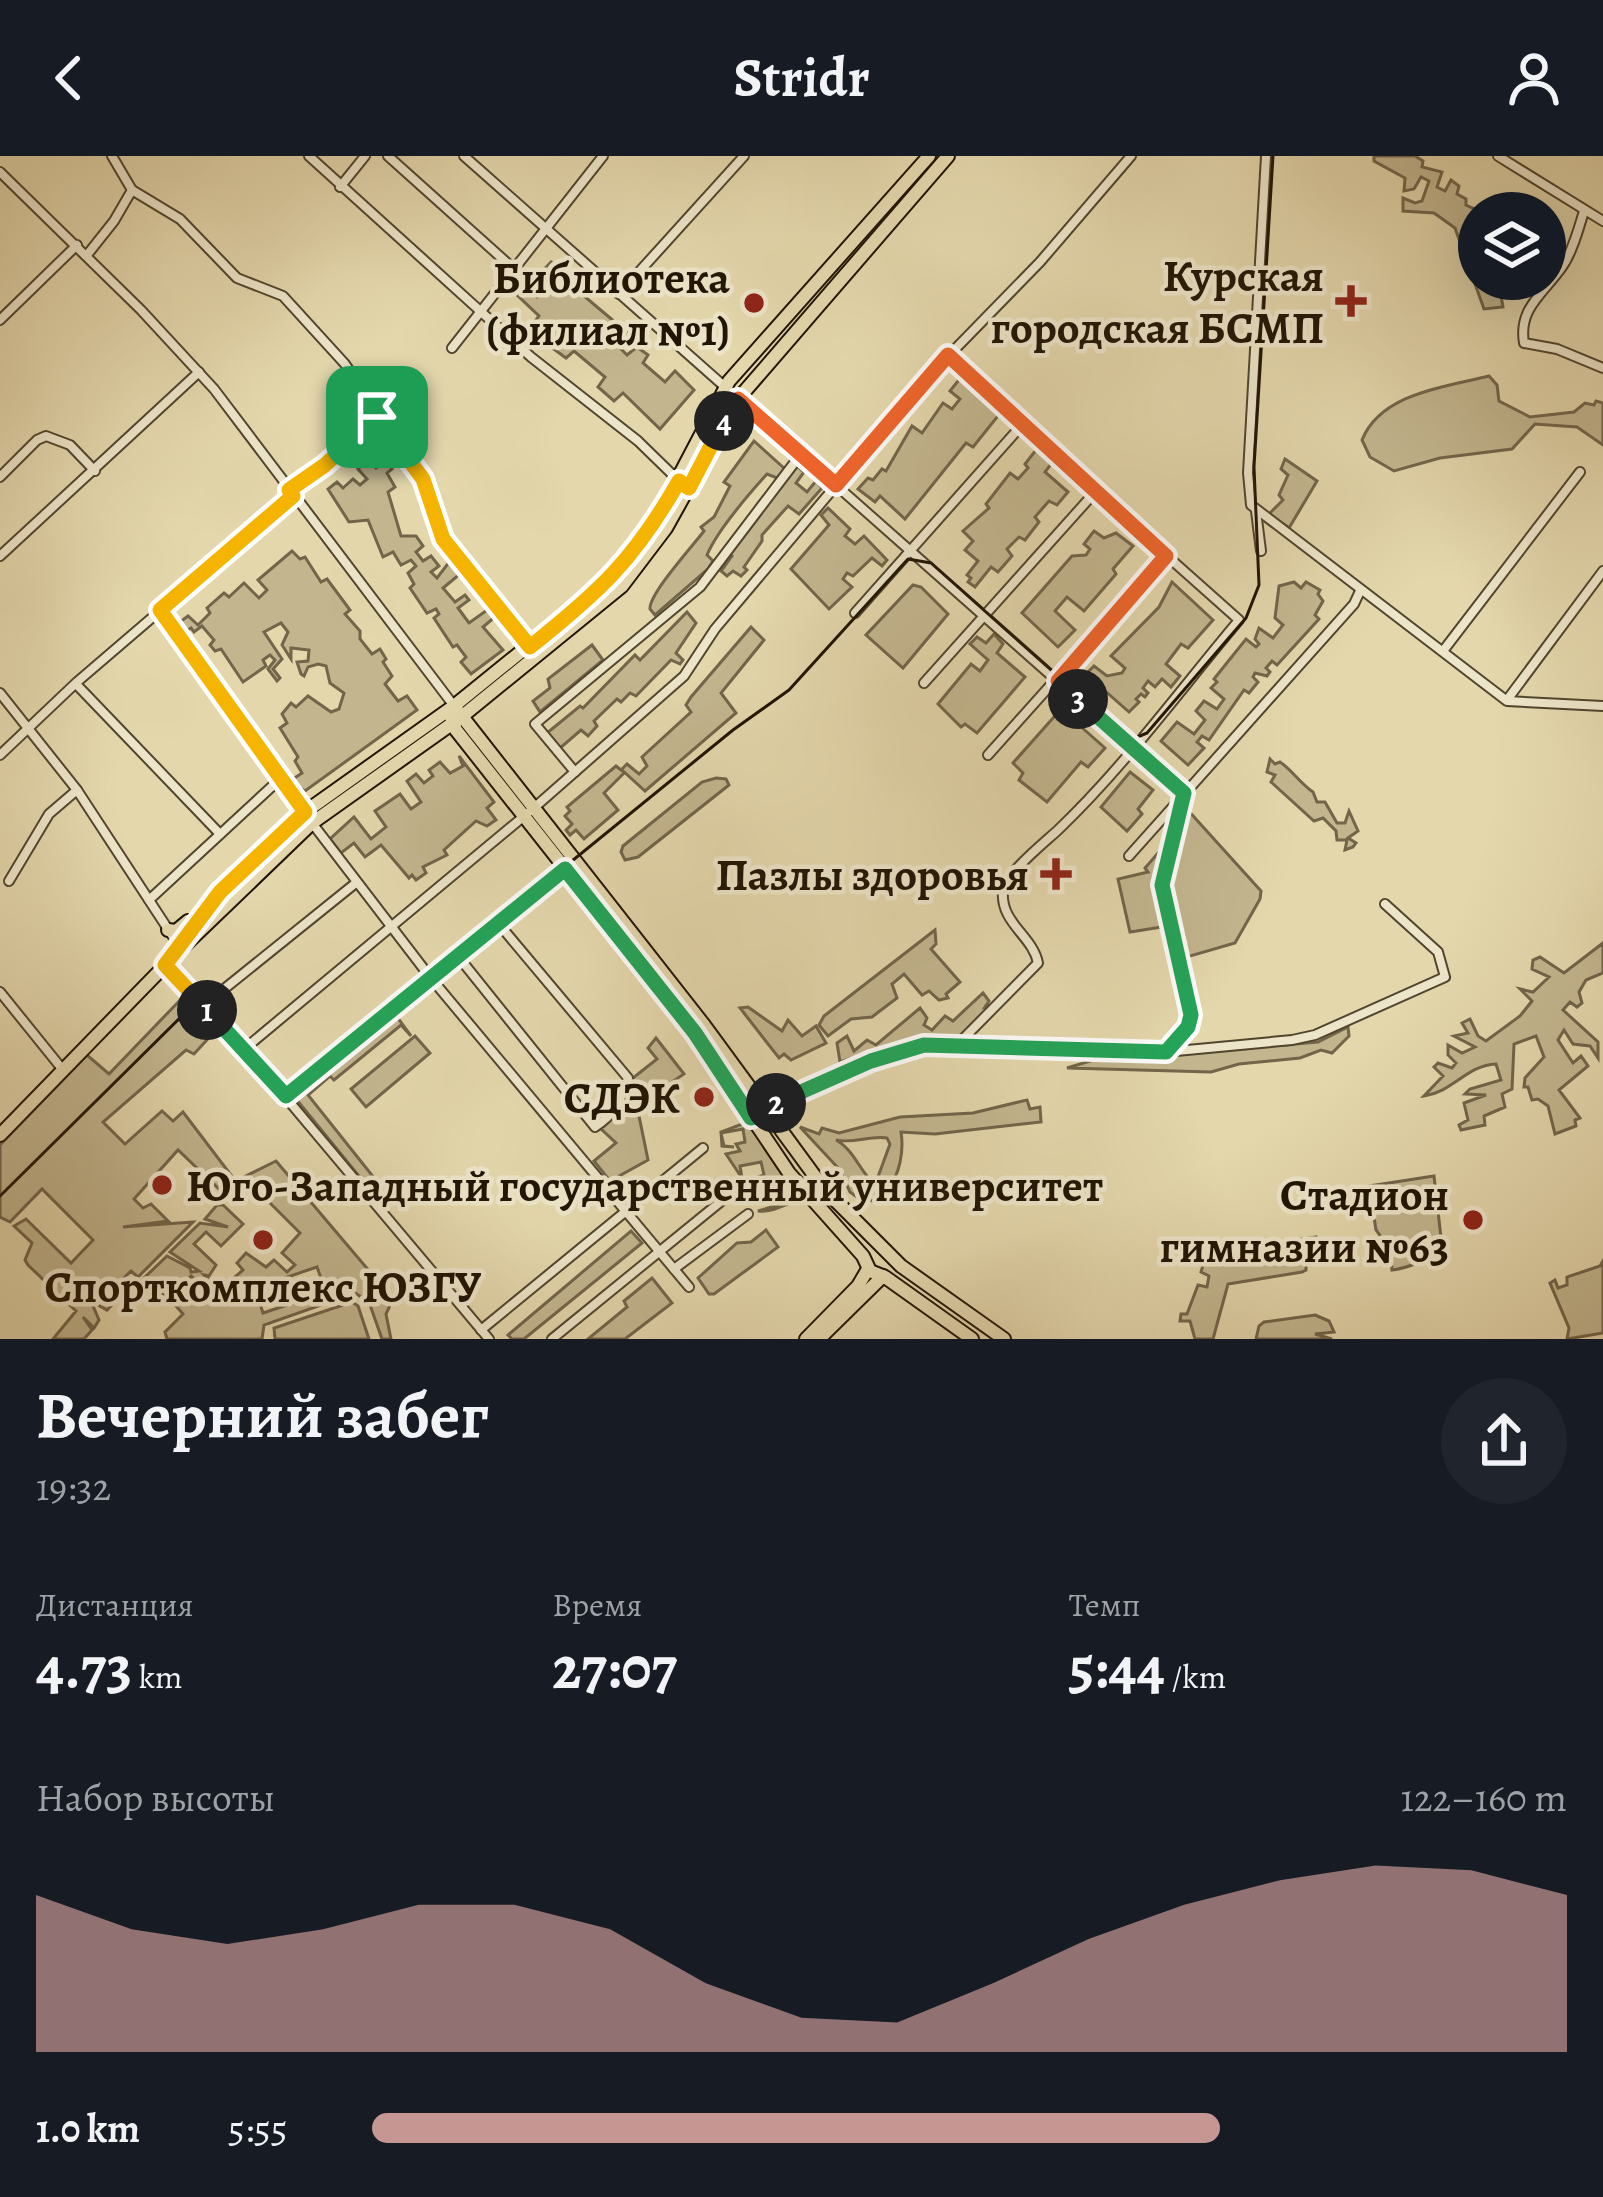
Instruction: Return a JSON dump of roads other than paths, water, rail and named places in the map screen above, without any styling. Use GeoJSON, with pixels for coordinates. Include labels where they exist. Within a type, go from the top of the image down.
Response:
{"type":"FeatureCollection","features":[{"type":"Feature","properties":{"kind":"main road"},"geometry":{"type":"LineString","coordinates":[[684,484],[773,344],[929,156]]}},
{"type":"Feature","properties":{"kind":"main road"},"geometry":{"type":"LineString","coordinates":[[168,930],[176,932],[221,898],[309,818],[622,586],[650,553],[725,388],[773,344],[948,156]]}},
{"type":"Feature","properties":{"kind":"main road"},"geometry":{"type":"LineString","coordinates":[[453,711],[695,1033],[789,1173],[872,1270],[972,1339]]}},
{"type":"Feature","properties":{"kind":"main road"},"geometry":{"type":"LineString","coordinates":[[570,865],[704,1024],[825,1190],[933,1291],[1004,1339]]}},
{"type":"Feature","properties":{"kind":"main road"},"geometry":{"type":"LineString","coordinates":[[0,1135],[175,953],[221,898]]}},
{"type":"Feature","properties":{"kind":"main road"},"geometry":{"type":"LineString","coordinates":[[819,1339],[872,1270],[875,1251],[889,1254]]}},
{"type":"Feature","properties":{"kind":"main road"},"geometry":{"type":"LineString","coordinates":[[806,1339],[872,1270],[892,1268],[889,1254]]}},
{"type":"Feature","properties":{"kind":"street"},"geometry":{"type":"LineString","coordinates":[[112,156],[132,190],[180,219],[237,278],[283,296],[355,376],[377,417],[423,479],[443,539],[534,653]]}},
{"type":"Feature","properties":{"kind":"street"},"geometry":{"type":"LineString","coordinates":[[309,156],[481,312],[684,484]]}},
{"type":"Feature","properties":{"kind":"street"},"geometry":{"type":"LineString","coordinates":[[340,187],[365,156]]}},
{"type":"Feature","properties":{"kind":"street"},"geometry":{"type":"LineString","coordinates":[[388,156],[514,271]]}},
{"type":"Feature","properties":{"kind":"street"},"geometry":{"type":"LineString","coordinates":[[464,156],[1184,793]]}},
{"type":"Feature","properties":{"kind":"street"},"geometry":{"type":"LineString","coordinates":[[452,348],[603,156]]}},
{"type":"Feature","properties":{"kind":"street"},"geometry":{"type":"LineString","coordinates":[[619,294],[744,156]]}},
{"type":"Feature","properties":{"kind":"street"},"geometry":{"type":"LineString","coordinates":[[243,1050],[530,812],[684,676],[737,601],[836,485],[1131,156]]}},
{"type":"Feature","properties":{"kind":"street"},"geometry":{"type":"LineString","coordinates":[[1266,156],[1248,472],[1251,505],[1507,701],[1603,706]]}},
{"type":"Feature","properties":{"kind":"street"},"geometry":{"type":"LineString","coordinates":[[1498,156],[1603,221]]}},
{"type":"Feature","properties":{"kind":"street"},"geometry":{"type":"LineString","coordinates":[[0,172],[199,372],[453,711]]}},
{"type":"Feature","properties":{"kind":"street"},"geometry":{"type":"LineString","coordinates":[[87,255],[132,190]]}},
{"type":"Feature","properties":{"kind":"street"},"geometry":{"type":"LineString","coordinates":[[1584,211],[1566,262],[1533,302],[1522,320],[1522,331],[1524,343],[1557,349],[1603,368]]}},
{"type":"Feature","properties":{"kind":"street"},"geometry":{"type":"LineString","coordinates":[[0,320],[76,245]]}},
{"type":"Feature","properties":{"kind":"street"},"geometry":{"type":"LineString","coordinates":[[948,355],[1239,620],[1068,819],[1006,881],[1003,889],[1012,926],[1031,946],[1038,963],[959,1043]]}},
{"type":"Feature","properties":{"kind":"street"},"geometry":{"type":"LineString","coordinates":[[0,556],[199,372]]}},
{"type":"Feature","properties":{"kind":"street"},"geometry":{"type":"LineString","coordinates":[[0,754],[377,417]]}},
{"type":"Feature","properties":{"kind":"street"},"geometry":{"type":"LineString","coordinates":[[855,613],[1021,426]]}},
{"type":"Feature","properties":{"kind":"street"},"geometry":{"type":"LineString","coordinates":[[0,477],[46,436],[70,446],[95,471]]}},
{"type":"Feature","properties":{"kind":"street"},"geometry":{"type":"LineString","coordinates":[[575,772],[535,724],[700,587],[802,454]]}},
{"type":"Feature","properties":{"kind":"street"},"geometry":{"type":"LineString","coordinates":[[1443,651],[1580,472]]}},
{"type":"Feature","properties":{"kind":"street"},"geometry":{"type":"LineString","coordinates":[[924,683],[1096,491]]}},
{"type":"Feature","properties":{"kind":"street"},"geometry":{"type":"LineString","coordinates":[[1256,510],[1261,551]]}},
{"type":"Feature","properties":{"kind":"street"},"geometry":{"type":"LineString","coordinates":[[988,755],[1166,556]]}},
{"type":"Feature","properties":{"kind":"street"},"geometry":{"type":"LineString","coordinates":[[1507,701],[1603,571]]}},
{"type":"Feature","properties":{"kind":"street"},"geometry":{"type":"LineString","coordinates":[[1129,856],[1354,604],[1360,591]]}},
{"type":"Feature","properties":{"kind":"street"},"geometry":{"type":"LineString","coordinates":[[160,610],[280,779],[430,976],[689,1287]]}},
{"type":"Feature","properties":{"kind":"street"},"geometry":{"type":"LineString","coordinates":[[75,684],[220,834]]}},
{"type":"Feature","properties":{"kind":"street"},"geometry":{"type":"LineString","coordinates":[[0,693],[77,790],[149,900],[203,1006],[286,1096],[489,1339]]}},
{"type":"Feature","properties":{"kind":"street"},"geometry":{"type":"LineString","coordinates":[[149,900],[280,779]]}},
{"type":"Feature","properties":{"kind":"street"},"geometry":{"type":"LineString","coordinates":[[8,881],[49,814],[77,790]]}},
{"type":"Feature","properties":{"kind":"street"},"geometry":{"type":"LineString","coordinates":[[1166,1052],[1191,1021],[1162,885],[1184,793]]}},
{"type":"Feature","properties":{"kind":"street"},"geometry":{"type":"LineString","coordinates":[[286,1096],[570,865]]}},
{"type":"Feature","properties":{"kind":"street"},"geometry":{"type":"LineString","coordinates":[[203,1006],[357,882]]}},
{"type":"Feature","properties":{"kind":"street"},"geometry":{"type":"LineString","coordinates":[[751,1118],[891,1054],[924,1045],[1166,1052],[1315,1035],[1442,980],[1446,972],[1438,952],[1385,904]]}},
{"type":"Feature","properties":{"kind":"street"},"geometry":{"type":"LineString","coordinates":[[457,955],[595,1127],[607,1119],[618,1109],[628,1078],[498,922]]}},
{"type":"Feature","properties":{"kind":"street"},"geometry":{"type":"LineString","coordinates":[[0,992],[63,1070]]}},
{"type":"Feature","properties":{"kind":"street"},"geometry":{"type":"LineString","coordinates":[[481,1330],[703,1148]]}},
{"type":"Feature","properties":{"kind":"street"},"geometry":{"type":"LineString","coordinates":[[552,1339],[735,1190]]}},
{"type":"Feature","properties":{"kind":"street"},"geometry":{"type":"LineString","coordinates":[[674,1269],[748,1214]]}},
{"type":"Feature","properties":{"kind":"tram line"},"geometry":{"type":"LineString","coordinates":[[0,1196],[194,1004],[214,1009],[280,1082],[304,1079],[733,730],[789,690],[908,559],[931,563],[1123,734],[1135,738],[1147,733],[1246,618],[1259,585],[1254,467],[1273,156]]}},
{"type":"Feature","properties":{"kind":"place","name":"Курская городская БСМП"},"geometry":{"type":"Point","coordinates":[1351,301]}},
{"type":"Feature","properties":{"kind":"place","name":"Библиотека (филиал №1)"},"geometry":{"type":"Point","coordinates":[754,303]}},
{"type":"Feature","properties":{"kind":"place","name":"Пазлы здоровья"},"geometry":{"type":"Point","coordinates":[1056,874]}},
{"type":"Feature","properties":{"kind":"place","name":"СДЭК"},"geometry":{"type":"Point","coordinates":[704,1097]}},
{"type":"Feature","properties":{"kind":"place","name":"Юго-Западный государственный университет"},"geometry":{"type":"Point","coordinates":[162,1185]}},
{"type":"Feature","properties":{"kind":"place","name":"Стадион гимназии №63"},"geometry":{"type":"Point","coordinates":[1473,1220]}},
{"type":"Feature","properties":{"kind":"place","name":"Спорткомплекс ЮЗГУ"},"geometry":{"type":"Point","coordinates":[263,1240]}}]}
